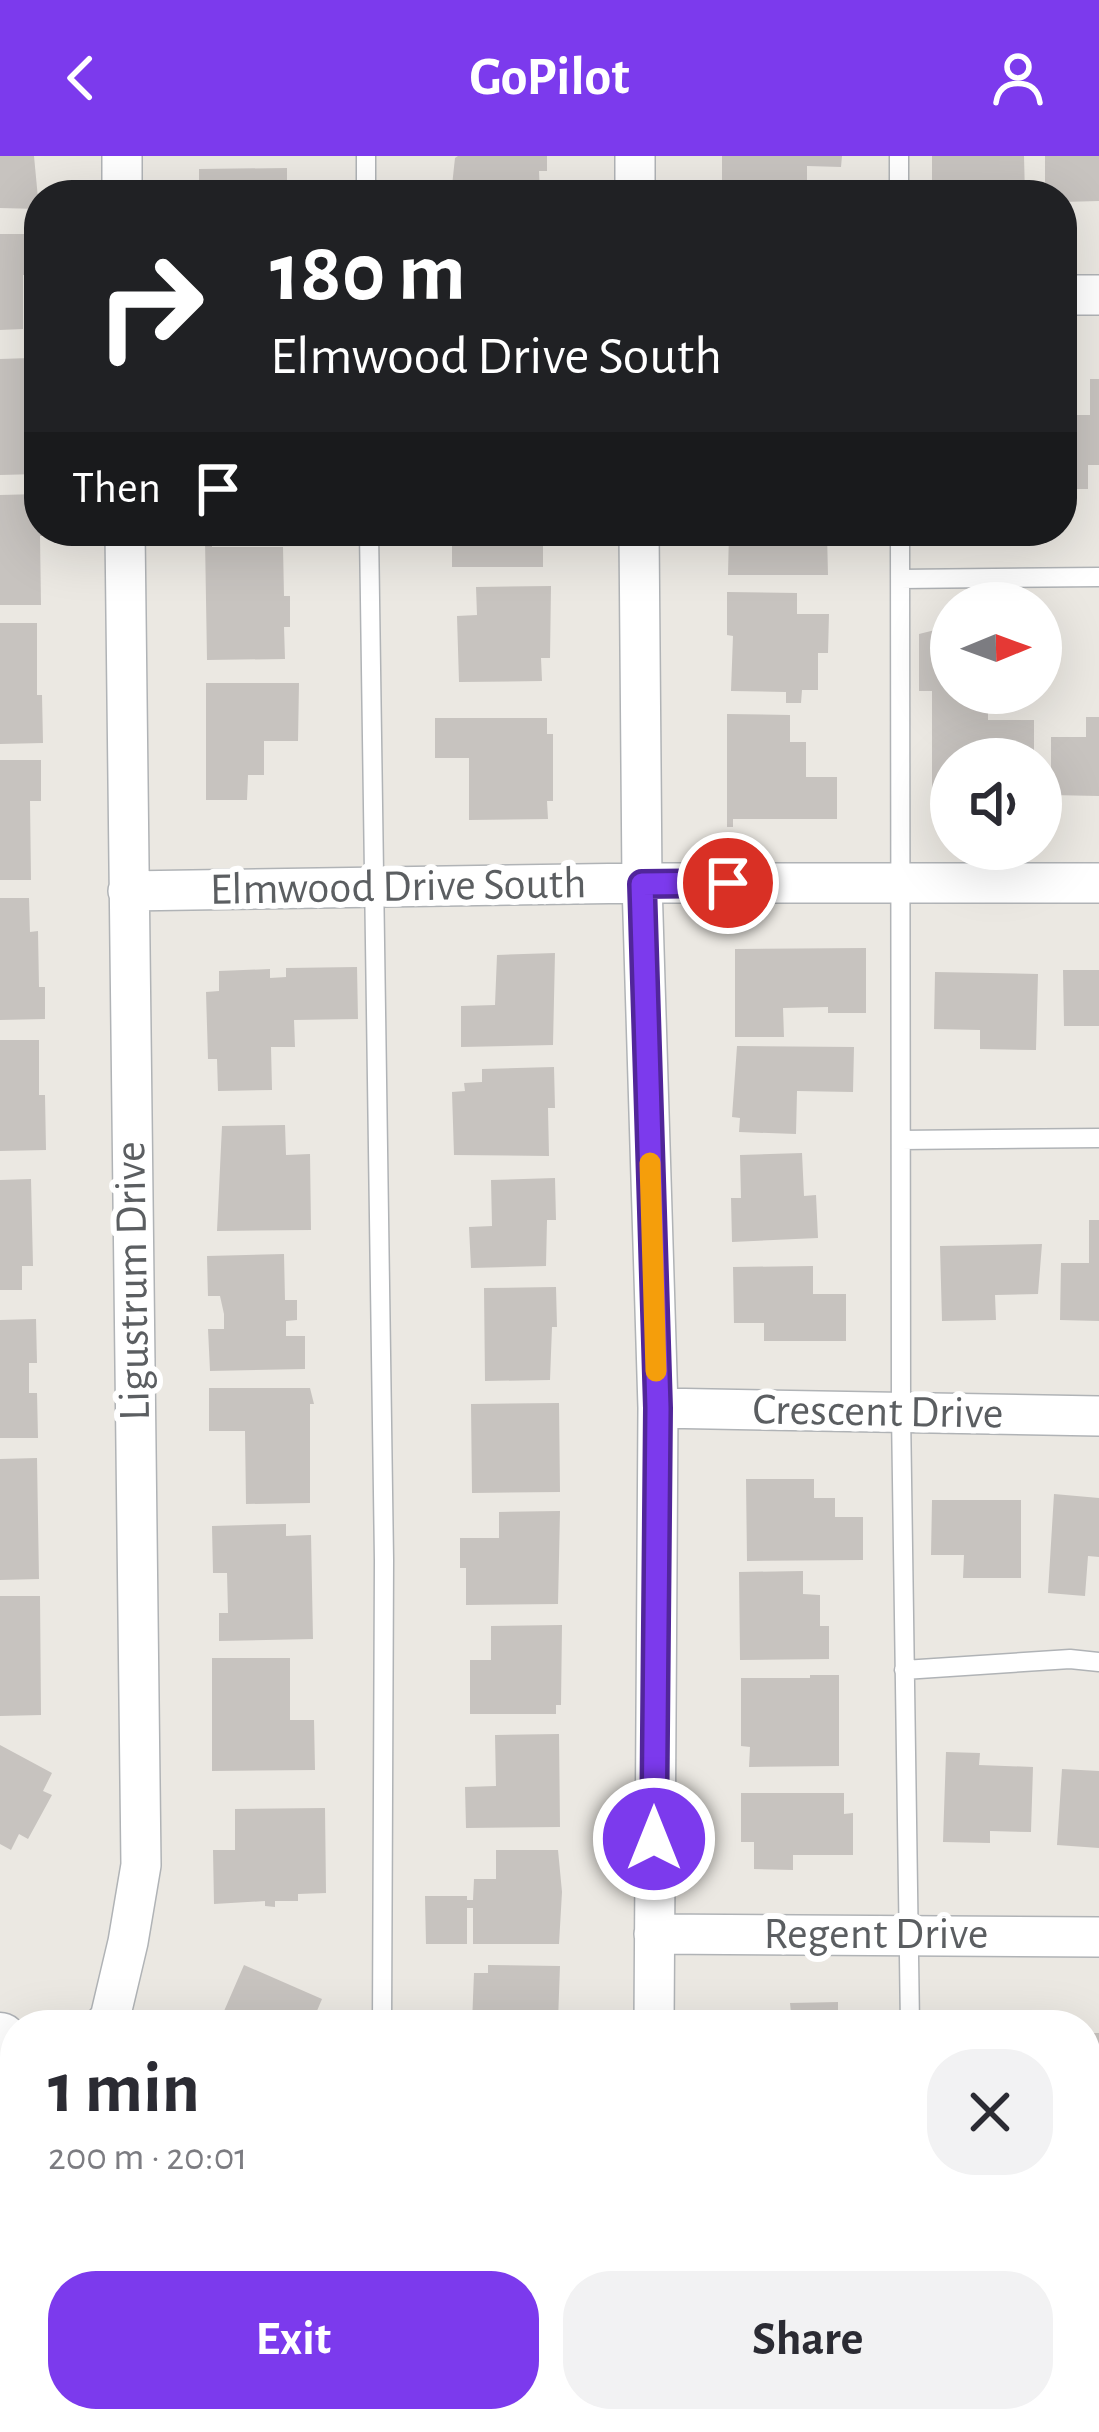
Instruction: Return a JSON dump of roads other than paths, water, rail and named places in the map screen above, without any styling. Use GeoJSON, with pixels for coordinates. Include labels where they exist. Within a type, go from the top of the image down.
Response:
{"type":"FeatureCollection","features":[{"type":"Feature","properties":{"kind":"street","name":"Ligustrum Drive"},"geometry":{"type":"LineString","coordinates":[[112,2010],[141,1865],[125,546]]}},
{"type":"Feature","properties":{"kind":"street"},"geometry":{"type":"LineString","coordinates":[[639,546],[642,884],[658,1408],[655,2010]]}},
{"type":"Feature","properties":{"kind":"street","name":"Elmwood Drive South"},"geometry":{"type":"LineString","coordinates":[[128,891],[1099,883]]}},
{"type":"Feature","properties":{"kind":"street","name":"Crescent Drive"},"geometry":{"type":"LineString","coordinates":[[658,1408],[1099,1416]]}},
{"type":"Feature","properties":{"kind":"street","name":"Regent Drive"},"geometry":{"type":"LineString","coordinates":[[654,1934],[1099,1937]]}},
{"type":"Feature","properties":{"kind":"lane"},"geometry":{"type":"LineString","coordinates":[[369,546],[384,1560],[382,2010]]}},
{"type":"Feature","properties":{"kind":"lane"},"geometry":{"type":"LineString","coordinates":[[900,546],[901,1412],[910,2010]]}},
{"type":"Feature","properties":{"kind":"lane"},"geometry":{"type":"LineString","coordinates":[[900,578],[1099,577]]}},
{"type":"Feature","properties":{"kind":"lane"},"geometry":{"type":"LineString","coordinates":[[901,1140],[1099,1138]]}},
{"type":"Feature","properties":{"kind":"lane"},"geometry":{"type":"LineString","coordinates":[[904,1670],[1070,1659],[1099,1662]]}}]}
